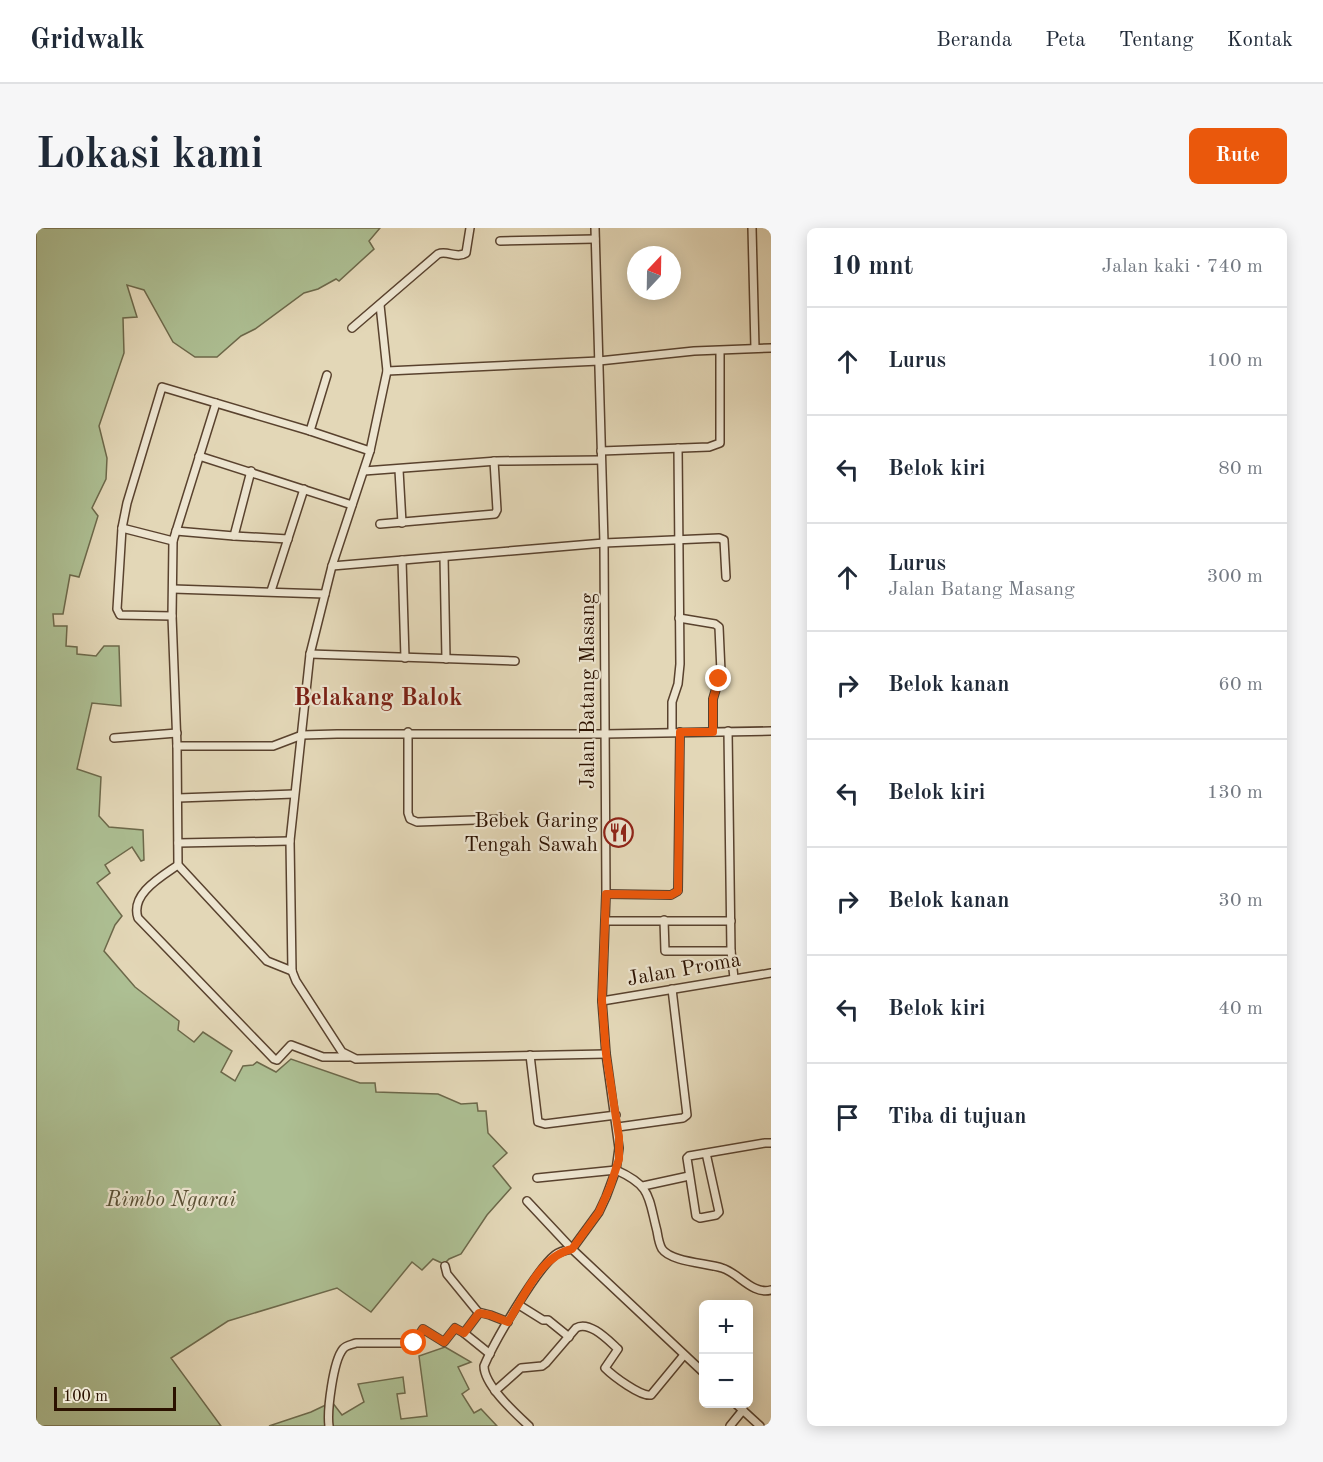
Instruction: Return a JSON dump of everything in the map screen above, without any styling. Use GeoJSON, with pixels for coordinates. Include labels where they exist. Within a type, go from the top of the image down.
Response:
{"type":"FeatureCollection","features":[{"type":"Feature","properties":{"kind":"street"},"geometry":{"type":"LineString","coordinates":[[352,328],[438,254],[460,256],[466,253],[470,228]]}},
{"type":"Feature","properties":{"kind":"street","name":"Jalan Batang Masang"},"geometry":{"type":"LineString","coordinates":[[572,1249],[599,1212],[616,1170],[620,1148],[606,1054],[602,1000],[606,894],[604,543],[595,228]]}},
{"type":"Feature","properties":{"kind":"street"},"geometry":{"type":"LineString","coordinates":[[752,228],[755,348]]}},
{"type":"Feature","properties":{"kind":"street"},"geometry":{"type":"LineString","coordinates":[[500,241],[595,239]]}},
{"type":"Feature","properties":{"kind":"street"},"geometry":{"type":"LineString","coordinates":[[349,1057],[342,1052],[296,981],[292,971],[290,841],[310,654],[332,566],[370,451],[387,371],[380,305]]}},
{"type":"Feature","properties":{"kind":"street"},"geometry":{"type":"LineString","coordinates":[[387,371],[599,361],[771,348]]}},
{"type":"Feature","properties":{"kind":"street"},"geometry":{"type":"LineString","coordinates":[[601,451],[717,446],[720,443],[720,351]]}},
{"type":"Feature","properties":{"kind":"street"},"geometry":{"type":"LineString","coordinates":[[310,431],[327,375]]}},
{"type":"Feature","properties":{"kind":"street"},"geometry":{"type":"LineString","coordinates":[[172,616],[120,615],[117,613],[122,528],[162,387],[370,451]]}},
{"type":"Feature","properties":{"kind":"street"},"geometry":{"type":"LineString","coordinates":[[216,402],[173,541],[172,616],[177,733],[178,865],[267,961],[292,971]]}},
{"type":"Feature","properties":{"kind":"street"},"geometry":{"type":"LineString","coordinates":[[672,732],[672,702],[678,684],[680,664],[678,448]]}},
{"type":"Feature","properties":{"kind":"street"},"geometry":{"type":"LineString","coordinates":[[200,456],[352,505]]}},
{"type":"Feature","properties":{"kind":"street"},"geometry":{"type":"LineString","coordinates":[[364,471],[494,461],[601,460]]}},
{"type":"Feature","properties":{"kind":"street"},"geometry":{"type":"LineString","coordinates":[[380,524],[495,514],[497,510],[494,461]]}},
{"type":"Feature","properties":{"kind":"street"},"geometry":{"type":"LineString","coordinates":[[399,470],[402,523]]}},
{"type":"Feature","properties":{"kind":"street"},"geometry":{"type":"LineString","coordinates":[[234,536],[251,471]]}},
{"type":"Feature","properties":{"kind":"street"},"geometry":{"type":"LineString","coordinates":[[271,591],[304,489]]}},
{"type":"Feature","properties":{"kind":"street"},"geometry":{"type":"LineString","coordinates":[[122,528],[173,541]]}},
{"type":"Feature","properties":{"kind":"street"},"geometry":{"type":"LineString","coordinates":[[176,531],[288,538]]}},
{"type":"Feature","properties":{"kind":"street"},"geometry":{"type":"LineString","coordinates":[[332,566],[604,543],[719,538],[724,540],[726,577]]}},
{"type":"Feature","properties":{"kind":"street"},"geometry":{"type":"LineString","coordinates":[[444,557],[446,659]]}},
{"type":"Feature","properties":{"kind":"street"},"geometry":{"type":"LineString","coordinates":[[402,560],[405,658]]}},
{"type":"Feature","properties":{"kind":"street"},"geometry":{"type":"LineString","coordinates":[[173,589],[325,594]]}},
{"type":"Feature","properties":{"kind":"street"},"geometry":{"type":"LineString","coordinates":[[679,618],[716,624],[720,627],[721,672],[713,694],[713,732]]}},
{"type":"Feature","properties":{"kind":"street"},"geometry":{"type":"LineString","coordinates":[[310,654],[515,661]]}},
{"type":"Feature","properties":{"kind":"street"},"geometry":{"type":"LineString","coordinates":[[728,731],[731,951],[734,978]]}},
{"type":"Feature","properties":{"kind":"street"},"geometry":{"type":"LineString","coordinates":[[177,746],[273,746],[302,735],[408,732],[604,734],[771,731]]}},
{"type":"Feature","properties":{"kind":"street"},"geometry":{"type":"LineString","coordinates":[[408,732],[408,813],[410,819],[417,822],[503,819]]}},
{"type":"Feature","properties":{"kind":"street"},"geometry":{"type":"LineString","coordinates":[[606,894],[671,895],[678,891],[680,732]]}},
{"type":"Feature","properties":{"kind":"street"},"geometry":{"type":"LineString","coordinates":[[114,738],[177,733]]}},
{"type":"Feature","properties":{"kind":"street"},"geometry":{"type":"LineString","coordinates":[[178,798],[294,795]]}},
{"type":"Feature","properties":{"kind":"street"},"geometry":{"type":"LineString","coordinates":[[178,843],[290,841]]}},
{"type":"Feature","properties":{"kind":"street"},"geometry":{"type":"LineString","coordinates":[[178,865],[146,889],[136,906],[138,918],[274,1059],[277,1060],[291,1045],[323,1058],[356,1059],[606,1054]]}},
{"type":"Feature","properties":{"kind":"street"},"geometry":{"type":"LineString","coordinates":[[664,920],[665,951],[731,951]]}},
{"type":"Feature","properties":{"kind":"street"},"geometry":{"type":"LineString","coordinates":[[605,921],[731,921]]}},
{"type":"Feature","properties":{"kind":"street","name":"Jalan Proma"},"geometry":{"type":"LineString","coordinates":[[602,1000],[771,973]]}},
{"type":"Feature","properties":{"kind":"street"},"geometry":{"type":"LineString","coordinates":[[618,1127],[684,1118],[687,1115],[672,989]]}},
{"type":"Feature","properties":{"kind":"street"},"geometry":{"type":"LineString","coordinates":[[530,1055],[538,1122],[545,1124],[616,1115]]}},
{"type":"Feature","properties":{"kind":"street"},"geometry":{"type":"LineString","coordinates":[[706,1153],[718,1213],[700,1218],[696,1216],[687,1158],[706,1153],[771,1143]]}},
{"type":"Feature","properties":{"kind":"street"},"geometry":{"type":"LineString","coordinates":[[537,1178],[616,1170],[643,1186],[647,1192],[660,1246],[668,1255],[721,1267],[760,1290],[771,1290]]}},
{"type":"Feature","properties":{"kind":"street"},"geometry":{"type":"LineString","coordinates":[[643,1186],[688,1176]]}},
{"type":"Feature","properties":{"kind":"street"},"geometry":{"type":"LineString","coordinates":[[527,1201],[572,1249],[699,1368]]}},
{"type":"Feature","properties":{"kind":"street"},"geometry":{"type":"LineString","coordinates":[[529,1426],[495,1391],[484,1372],[484,1366],[508,1322],[546,1264],[561,1251],[572,1249]]}},
{"type":"Feature","properties":{"kind":"street"},"geometry":{"type":"LineString","coordinates":[[445,1266],[447,1274],[479,1313],[508,1322]]}},
{"type":"Feature","properties":{"kind":"street"},"geometry":{"type":"LineString","coordinates":[[519,1305],[543,1320],[549,1320],[568,1337]]}},
{"type":"Feature","properties":{"kind":"street"},"geometry":{"type":"LineString","coordinates":[[464,1333],[479,1313]]}},
{"type":"Feature","properties":{"kind":"street"},"geometry":{"type":"LineString","coordinates":[[495,1391],[521,1368],[542,1366],[576,1328],[584,1325],[618,1350],[606,1366],[606,1370],[648,1396],[684,1355]]}},
{"type":"Feature","properties":{"kind":"street"},"geometry":{"type":"LineString","coordinates":[[329,1426],[330,1398],[338,1357],[346,1346],[356,1343],[414,1343],[423,1329],[444,1342],[455,1328],[490,1354]]}},
{"type":"Feature","properties":{"kind":"street"},"geometry":{"type":"LineString","coordinates":[[741,1408],[760,1426]]}},
{"type":"Feature","properties":{"kind":"street"},"geometry":{"type":"LineString","coordinates":[[729,1426],[743,1410]]}},
{"type":"Feature","properties":{"kind":"green space","name":"Rimbo Ngarai"},"geometry":{"type":"Polygon","coordinates":[[[36,228],[380,228],[369,241],[374,249],[339,281],[336,279],[318,289],[304,293],[255,329],[241,336],[217,357],[195,357],[173,342],[144,290],[127,285],[137,317],[123,318],[124,353],[99,426],[107,458],[106,479],[92,508],[98,516],[79,577],[70,575],[63,614],[53,614],[54,626],[67,626],[66,646],[77,647],[77,654],[96,656],[104,646],[119,646],[121,706],[92,703],[77,769],[101,777],[99,816],[109,827],[143,830],[144,860],[141,861],[132,847],[105,865],[110,873],[97,883],[122,916],[115,925],[104,951],[135,987],[179,1021],[178,1030],[194,1042],[203,1032],[232,1051],[221,1072],[235,1081],[243,1066],[257,1062],[276,1072],[291,1059],[360,1083],[375,1083],[376,1092],[438,1094],[461,1104],[477,1103],[478,1111],[486,1111],[488,1133],[507,1153],[493,1166],[511,1188],[487,1215],[461,1254],[444,1264],[433,1259],[422,1270],[412,1262],[371,1312],[337,1288],[228,1321],[171,1358],[221,1426],[36,1426],[36,228]]]}},
{"type":"Feature","properties":{"kind":"green space"},"geometry":{"type":"Polygon","coordinates":[[[445,1347],[471,1362],[458,1367],[469,1389],[462,1394],[474,1413],[481,1409],[497,1426],[269,1426],[311,1412],[332,1402],[342,1415],[364,1402],[358,1384],[403,1377],[405,1393],[397,1394],[401,1419],[427,1416],[419,1356],[445,1347]]]}},
{"type":"Feature","properties":{"kind":"place","name":"Bebek Garing Tengah Sawah"},"geometry":{"type":"Point","coordinates":[619,833]}},
{"type":"Feature","properties":{"kind":"district","name":"Belakang Balok"},"geometry":{"type":"Point","coordinates":[378,699]}},
{"type":"Feature","properties":{"kind":"route"},"geometry":{"type":"LineString","coordinates":[[414,1343],[423,1329],[444,1342],[455,1328],[464,1333],[479,1313],[508,1322],[546,1264],[561,1251],[572,1249],[599,1212],[606,1197],[616,1170],[620,1148],[606,1054],[602,1000],[606,894],[671,895],[678,891],[680,732],[713,732],[713,694],[719,679]]}}]}
